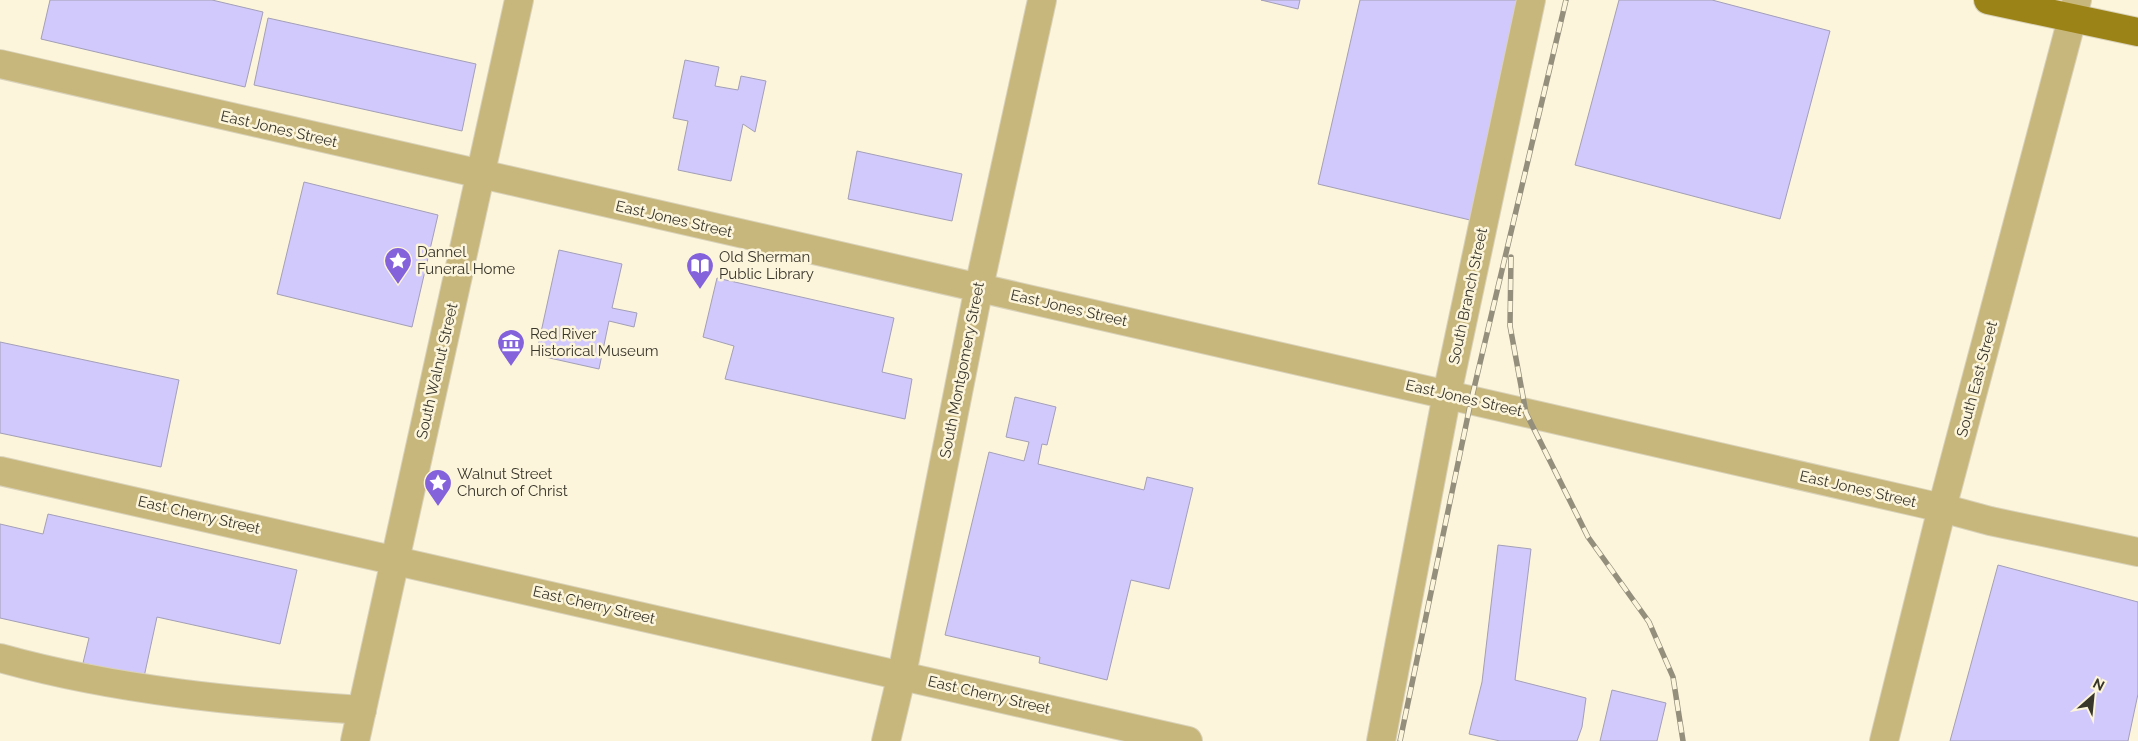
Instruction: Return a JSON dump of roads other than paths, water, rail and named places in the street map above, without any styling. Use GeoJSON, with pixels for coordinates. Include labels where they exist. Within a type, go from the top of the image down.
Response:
{"type":"FeatureCollection","features":[{"type":"Feature","properties":{"kind":"main road"},"geometry":{"type":"LineString","coordinates":[[1988,0],[2076,9],[2138,32]]}},
{"type":"Feature","properties":{"kind":"street","name":"South Walnut Street"},"geometry":{"type":"LineString","coordinates":[[355,741],[519,0]]}},
{"type":"Feature","properties":{"kind":"street","name":"South Montgomery Street"},"geometry":{"type":"LineString","coordinates":[[886,741],[902,674],[979,287],[1042,0]]}},
{"type":"Feature","properties":{"kind":"street","name":"South Branch Street"},"geometry":{"type":"LineString","coordinates":[[1381,741],[1447,394],[1531,0]]}},
{"type":"Feature","properties":{"kind":"street","name":"South East Street"},"geometry":{"type":"LineString","coordinates":[[1884,741],[1942,508],[2076,9]]}},
{"type":"Feature","properties":{"kind":"street","name":"East Jones Street"},"geometry":{"type":"LineString","coordinates":[[0,64],[481,176],[1447,394],[1942,508],[1990,521],[2138,552]]}},
{"type":"Feature","properties":{"kind":"street","name":"East Cherry Street"},"geometry":{"type":"LineString","coordinates":[[0,471],[902,674],[1188,741]]}},
{"type":"Feature","properties":{"kind":"street"},"geometry":{"type":"LineString","coordinates":[[0,658],[41,670],[154,691],[293,706],[362,710]]}},
{"type":"Feature","properties":{"kind":"railway"},"geometry":{"type":"LineString","coordinates":[[1400,741],[1471,401],[1566,0]]}},
{"type":"Feature","properties":{"kind":"railway"},"geometry":{"type":"LineString","coordinates":[[1511,257],[1510,326],[1526,413],[1588,537],[1649,622],[1673,677],[1683,741]]}},
{"type":"Feature","properties":{"kind":"place","name":"Dannel Funeral Home"},"geometry":{"type":"Point","coordinates":[398,285]}},
{"type":"Feature","properties":{"kind":"place","name":"Old Sherman Public Library"},"geometry":{"type":"Point","coordinates":[700,290]}},
{"type":"Feature","properties":{"kind":"place","name":"Red River Historical Museum"},"geometry":{"type":"Point","coordinates":[511,367]}},
{"type":"Feature","properties":{"kind":"place","name":"Walnut Street Church of Christ"},"geometry":{"type":"Point","coordinates":[438,507]}}]}
